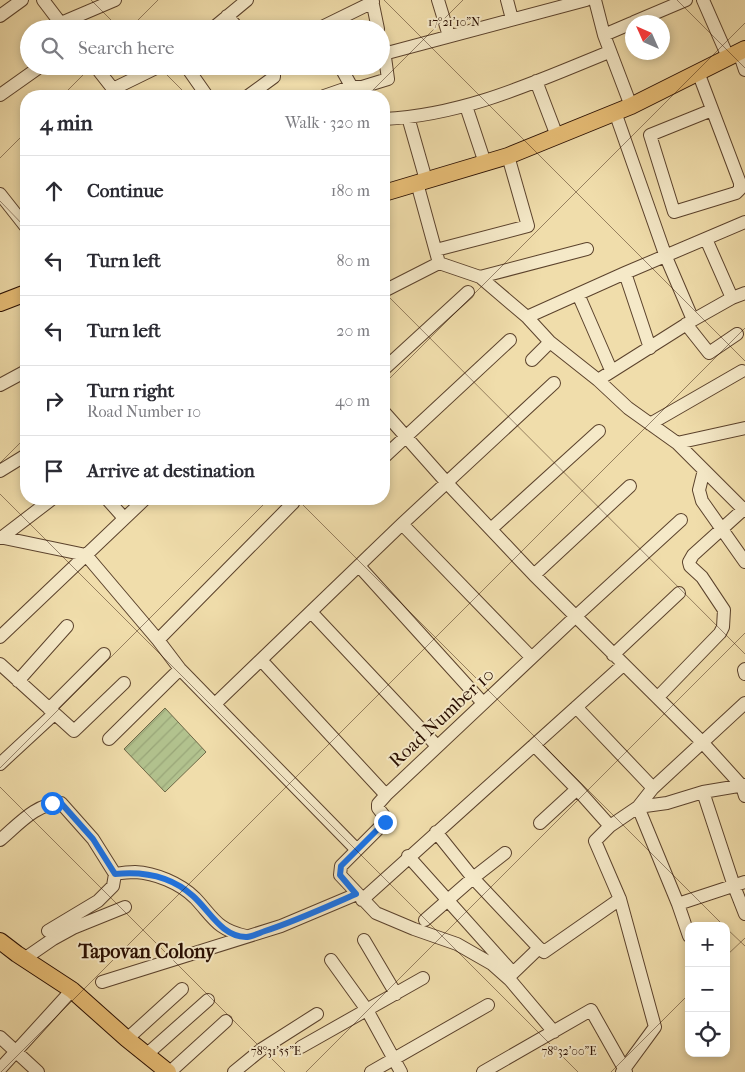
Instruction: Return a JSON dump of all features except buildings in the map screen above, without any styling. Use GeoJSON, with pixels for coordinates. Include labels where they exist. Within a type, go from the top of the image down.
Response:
{"type":"FeatureCollection","features":[{"type":"Feature","properties":{"kind":"main road"},"geometry":{"type":"LineString","coordinates":[[390,191],[508,156],[631,106],[737,53]]}},
{"type":"Feature","properties":{"kind":"main road"},"geometry":{"type":"LineString","coordinates":[[0,304],[20,296]]}},
{"type":"Feature","properties":{"kind":"main road"},"geometry":{"type":"LineString","coordinates":[[0,941],[72,990],[127,1039],[169,1072]]}},
{"type":"Feature","properties":{"kind":"street"},"geometry":{"type":"LineString","coordinates":[[0,16],[22,0]]}},
{"type":"Feature","properties":{"kind":"street"},"geometry":{"type":"LineString","coordinates":[[43,0],[58,20]]}},
{"type":"Feature","properties":{"kind":"street"},"geometry":{"type":"LineString","coordinates":[[75,20],[115,0]]}},
{"type":"Feature","properties":{"kind":"street"},"geometry":{"type":"LineString","coordinates":[[222,20],[246,0]]}},
{"type":"Feature","properties":{"kind":"street"},"geometry":{"type":"LineString","coordinates":[[438,0],[449,36]]}},
{"type":"Feature","properties":{"kind":"street"},"geometry":{"type":"LineString","coordinates":[[507,0],[512,19]]}},
{"type":"Feature","properties":{"kind":"street"},"geometry":{"type":"LineString","coordinates":[[390,52],[586,0]]}},
{"type":"Feature","properties":{"kind":"street"},"geometry":{"type":"LineString","coordinates":[[595,0],[609,52],[631,106]]}},
{"type":"Feature","properties":{"kind":"street"},"geometry":{"type":"LineString","coordinates":[[651,15],[686,0]]}},
{"type":"Feature","properties":{"kind":"street"},"geometry":{"type":"LineString","coordinates":[[703,0],[737,53],[745,70]]}},
{"type":"Feature","properties":{"kind":"street"},"geometry":{"type":"LineString","coordinates":[[335,20],[373,1],[376,20]]}},
{"type":"Feature","properties":{"kind":"street"},"geometry":{"type":"LineString","coordinates":[[227,16],[231,20]]}},
{"type":"Feature","properties":{"kind":"street"},"geometry":{"type":"LineString","coordinates":[[604,35],[625,26]]}},
{"type":"Feature","properties":{"kind":"street"},"geometry":{"type":"LineString","coordinates":[[390,118],[432,114],[489,100],[609,52]]}},
{"type":"Feature","properties":{"kind":"street"},"geometry":{"type":"LineString","coordinates":[[698,72],[740,183],[740,189],[736,192],[674,212],[650,135],[712,110]]}},
{"type":"Feature","properties":{"kind":"street"},"geometry":{"type":"LineString","coordinates":[[0,96],[29,75]]}},
{"type":"Feature","properties":{"kind":"street"},"geometry":{"type":"LineString","coordinates":[[102,75],[113,90]]}},
{"type":"Feature","properties":{"kind":"street"},"geometry":{"type":"LineString","coordinates":[[120,90],[145,75]]}},
{"type":"Feature","properties":{"kind":"street"},"geometry":{"type":"LineString","coordinates":[[192,75],[203,90]]}},
{"type":"Feature","properties":{"kind":"street"},"geometry":{"type":"LineString","coordinates":[[256,90],[274,77],[274,75]]}},
{"type":"Feature","properties":{"kind":"street"},"geometry":{"type":"LineString","coordinates":[[345,75],[350,87]]}},
{"type":"Feature","properties":{"kind":"street"},"geometry":{"type":"LineString","coordinates":[[341,90],[388,79],[387,75]]}},
{"type":"Feature","properties":{"kind":"street"},"geometry":{"type":"LineString","coordinates":[[536,81],[557,136]]}},
{"type":"Feature","properties":{"kind":"street"},"geometry":{"type":"LineString","coordinates":[[466,106],[485,163]]}},
{"type":"Feature","properties":{"kind":"street"},"geometry":{"type":"LineString","coordinates":[[615,112],[690,322],[709,353],[737,334]]}},
{"type":"Feature","properties":{"kind":"street"},"geometry":{"type":"LineString","coordinates":[[408,117],[438,256]]}},
{"type":"Feature","properties":{"kind":"street"},"geometry":{"type":"LineString","coordinates":[[390,287],[438,256],[528,226],[508,156]]}},
{"type":"Feature","properties":{"kind":"street"},"geometry":{"type":"LineString","coordinates":[[0,194],[20,219]]}},
{"type":"Feature","properties":{"kind":"street"},"geometry":{"type":"LineString","coordinates":[[527,317],[745,222]]}},
{"type":"Feature","properties":{"kind":"street"},"geometry":{"type":"LineString","coordinates":[[706,239],[732,298]]}},
{"type":"Feature","properties":{"kind":"street"},"geometry":{"type":"LineString","coordinates":[[480,277],[588,249]]}},
{"type":"Feature","properties":{"kind":"street"},"geometry":{"type":"LineString","coordinates":[[438,256],[480,277],[527,317],[550,342],[598,380],[628,408],[677,443],[745,509],[693,555],[689,562],[690,566],[702,577],[724,610],[723,627],[720,633],[658,697]]}},
{"type":"Feature","properties":{"kind":"street"},"geometry":{"type":"LineString","coordinates":[[625,273],[650,348]]}},
{"type":"Feature","properties":{"kind":"street"},"geometry":{"type":"LineString","coordinates":[[390,364],[468,292]]}},
{"type":"Feature","properties":{"kind":"street"},"geometry":{"type":"LineString","coordinates":[[598,380],[611,370],[690,322],[732,298],[745,293]]}},
{"type":"Feature","properties":{"kind":"street"},"geometry":{"type":"LineString","coordinates":[[578,294],[611,370]]}},
{"type":"Feature","properties":{"kind":"street"},"geometry":{"type":"LineString","coordinates":[[390,451],[510,340]]}},
{"type":"Feature","properties":{"kind":"street"},"geometry":{"type":"LineString","coordinates":[[532,360],[550,342]]}},
{"type":"Feature","properties":{"kind":"street"},"geometry":{"type":"LineString","coordinates":[[650,424],[742,371]]}},
{"type":"Feature","properties":{"kind":"street"},"geometry":{"type":"LineString","coordinates":[[0,386],[20,374]]}},
{"type":"Feature","properties":{"kind":"street"},"geometry":{"type":"LineString","coordinates":[[215,704],[402,524],[554,383]]}},
{"type":"Feature","properties":{"kind":"street"},"geometry":{"type":"LineString","coordinates":[[390,419],[490,529],[575,617],[702,742],[744,789]]}},
{"type":"Feature","properties":{"kind":"street"},"geometry":{"type":"LineString","coordinates":[[677,443],[744,429]]}},
{"type":"Feature","properties":{"kind":"street"},"geometry":{"type":"LineString","coordinates":[[490,529],[600,431]]}},
{"type":"Feature","properties":{"kind":"street"},"geometry":{"type":"LineString","coordinates":[[0,471],[20,459]]}},
{"type":"Feature","properties":{"kind":"street"},"geometry":{"type":"LineString","coordinates":[[704,470],[699,490],[700,495],[721,529],[745,562]]}},
{"type":"Feature","properties":{"kind":"street"},"geometry":{"type":"LineString","coordinates":[[534,575],[630,486]]}},
{"type":"Feature","properties":{"kind":"street"},"geometry":{"type":"LineString","coordinates":[[1,538],[44,505]]}},
{"type":"Feature","properties":{"kind":"street"},"geometry":{"type":"LineString","coordinates":[[112,505],[124,518]]}},
{"type":"Feature","properties":{"kind":"street"},"geometry":{"type":"LineString","coordinates":[[0,637],[138,505]]}},
{"type":"Feature","properties":{"kind":"street"},"geometry":{"type":"LineString","coordinates":[[158,640],[291,505]]}},
{"type":"Feature","properties":{"kind":"street","name":"Road Number 10"},"geometry":{"type":"LineString","coordinates":[[357,850],[385,822],[378,804],[386,795],[681,520]]}},
{"type":"Feature","properties":{"kind":"street"},"geometry":{"type":"LineString","coordinates":[[402,524],[531,658]]}},
{"type":"Feature","properties":{"kind":"street"},"geometry":{"type":"LineString","coordinates":[[1,538],[86,555],[180,669],[357,850],[341,866],[340,875],[359,897],[376,913],[457,944],[492,964],[510,980],[554,1032]]}},
{"type":"Feature","properties":{"kind":"street"},"geometry":{"type":"LineString","coordinates":[[358,566],[483,703]]}},
{"type":"Feature","properties":{"kind":"street"},"geometry":{"type":"LineString","coordinates":[[613,655],[679,593]]}},
{"type":"Feature","properties":{"kind":"street"},"geometry":{"type":"LineString","coordinates":[[311,612],[437,746]]}},
{"type":"Feature","properties":{"kind":"street"},"geometry":{"type":"LineString","coordinates":[[18,680],[67,626]]}},
{"type":"Feature","properties":{"kind":"street"},"geometry":{"type":"LineString","coordinates":[[0,764],[104,654]]}},
{"type":"Feature","properties":{"kind":"street"},"geometry":{"type":"LineString","coordinates":[[261,660],[386,795]]}},
{"type":"Feature","properties":{"kind":"street"},"geometry":{"type":"LineString","coordinates":[[0,664],[74,732],[124,683]]}},
{"type":"Feature","properties":{"kind":"street"},"geometry":{"type":"LineString","coordinates":[[102,982],[282,926],[359,897],[436,832],[623,665]]}},
{"type":"Feature","properties":{"kind":"street"},"geometry":{"type":"LineString","coordinates":[[109,739],[180,669]]}},
{"type":"Feature","properties":{"kind":"street"},"geometry":{"type":"LineString","coordinates":[[745,669],[745,674]]}},
{"type":"Feature","properties":{"kind":"street"},"geometry":{"type":"LineString","coordinates":[[483,1072],[591,1010],[625,1071],[655,1027],[620,899],[595,841],[610,826],[638,807],[653,788],[745,702]]}},
{"type":"Feature","properties":{"kind":"street"},"geometry":{"type":"LineString","coordinates":[[576,707],[653,788]]}},
{"type":"Feature","properties":{"kind":"street"},"geometry":{"type":"LineString","coordinates":[[534,745],[610,826]]}},
{"type":"Feature","properties":{"kind":"street"},"geometry":{"type":"LineString","coordinates":[[540,823],[577,789]]}},
{"type":"Feature","properties":{"kind":"street"},"geometry":{"type":"LineString","coordinates":[[638,807],[667,803],[703,792],[744,789]]}},
{"type":"Feature","properties":{"kind":"street"},"geometry":{"type":"LineString","coordinates":[[703,792],[740,884],[745,914]]}},
{"type":"Feature","properties":{"kind":"street"},"geometry":{"type":"LineString","coordinates":[[0,840],[40,807],[52,803],[61,803],[93,839],[115,874],[113,886],[98,901],[48,931]]}},
{"type":"Feature","properties":{"kind":"street"},"geometry":{"type":"LineString","coordinates":[[638,807],[685,924]]}},
{"type":"Feature","properties":{"kind":"street"},"geometry":{"type":"LineString","coordinates":[[436,832],[473,878],[544,952],[620,899]]}},
{"type":"Feature","properties":{"kind":"street"},"geometry":{"type":"LineString","coordinates":[[425,920],[505,853]]}},
{"type":"Feature","properties":{"kind":"street"},"geometry":{"type":"LineString","coordinates":[[408,856],[512,972],[539,948]]}},
{"type":"Feature","properties":{"kind":"street"},"geometry":{"type":"LineString","coordinates":[[115,874],[133,872],[153,875],[173,883],[193,896],[220,926],[233,934],[247,937]]}},
{"type":"Feature","properties":{"kind":"street"},"geometry":{"type":"LineString","coordinates":[[678,904],[740,884]]}},
{"type":"Feature","properties":{"kind":"street"},"geometry":{"type":"LineString","coordinates":[[24,959],[73,928],[125,907]]}},
{"type":"Feature","properties":{"kind":"street"},"geometry":{"type":"LineString","coordinates":[[364,940],[396,994]]}},
{"type":"Feature","properties":{"kind":"street"},"geometry":{"type":"LineString","coordinates":[[331,960],[367,1010],[401,1072]]}},
{"type":"Feature","properties":{"kind":"street"},"geometry":{"type":"LineString","coordinates":[[300,1047],[423,978]]}},
{"type":"Feature","properties":{"kind":"street"},"geometry":{"type":"LineString","coordinates":[[127,1039],[182,989]]}},
{"type":"Feature","properties":{"kind":"street"},"geometry":{"type":"LineString","coordinates":[[0,1069],[72,990]]}},
{"type":"Feature","properties":{"kind":"street"},"geometry":{"type":"LineString","coordinates":[[146,1055],[208,1000]]}},
{"type":"Feature","properties":{"kind":"street"},"geometry":{"type":"LineString","coordinates":[[372,1072],[488,1005]]}},
{"type":"Feature","properties":{"kind":"street"},"geometry":{"type":"LineString","coordinates":[[234,1072],[262,1049],[317,1014]]}},
{"type":"Feature","properties":{"kind":"street"},"geometry":{"type":"LineString","coordinates":[[169,1072],[226,1021]]}},
{"type":"Feature","properties":{"kind":"street"},"geometry":{"type":"LineString","coordinates":[[0,1037],[38,1072]]}},
{"type":"Feature","properties":{"kind":"green space"},"geometry":{"type":"Polygon","coordinates":[[[165,708],[206,752],[165,792],[124,749],[165,708]]]}},
{"type":"Feature","properties":{"kind":"district","name":"Tapovan Colony"},"geometry":{"type":"Point","coordinates":[147,951]}},
{"type":"Feature","properties":{"kind":"route"},"geometry":{"type":"LineString","coordinates":[[52,803],[61,803],[93,839],[115,874],[133,872],[153,875],[173,883],[193,896],[220,926],[233,934],[247,937],[282,926],[356,894],[340,875],[341,866],[385,822]]}}]}
